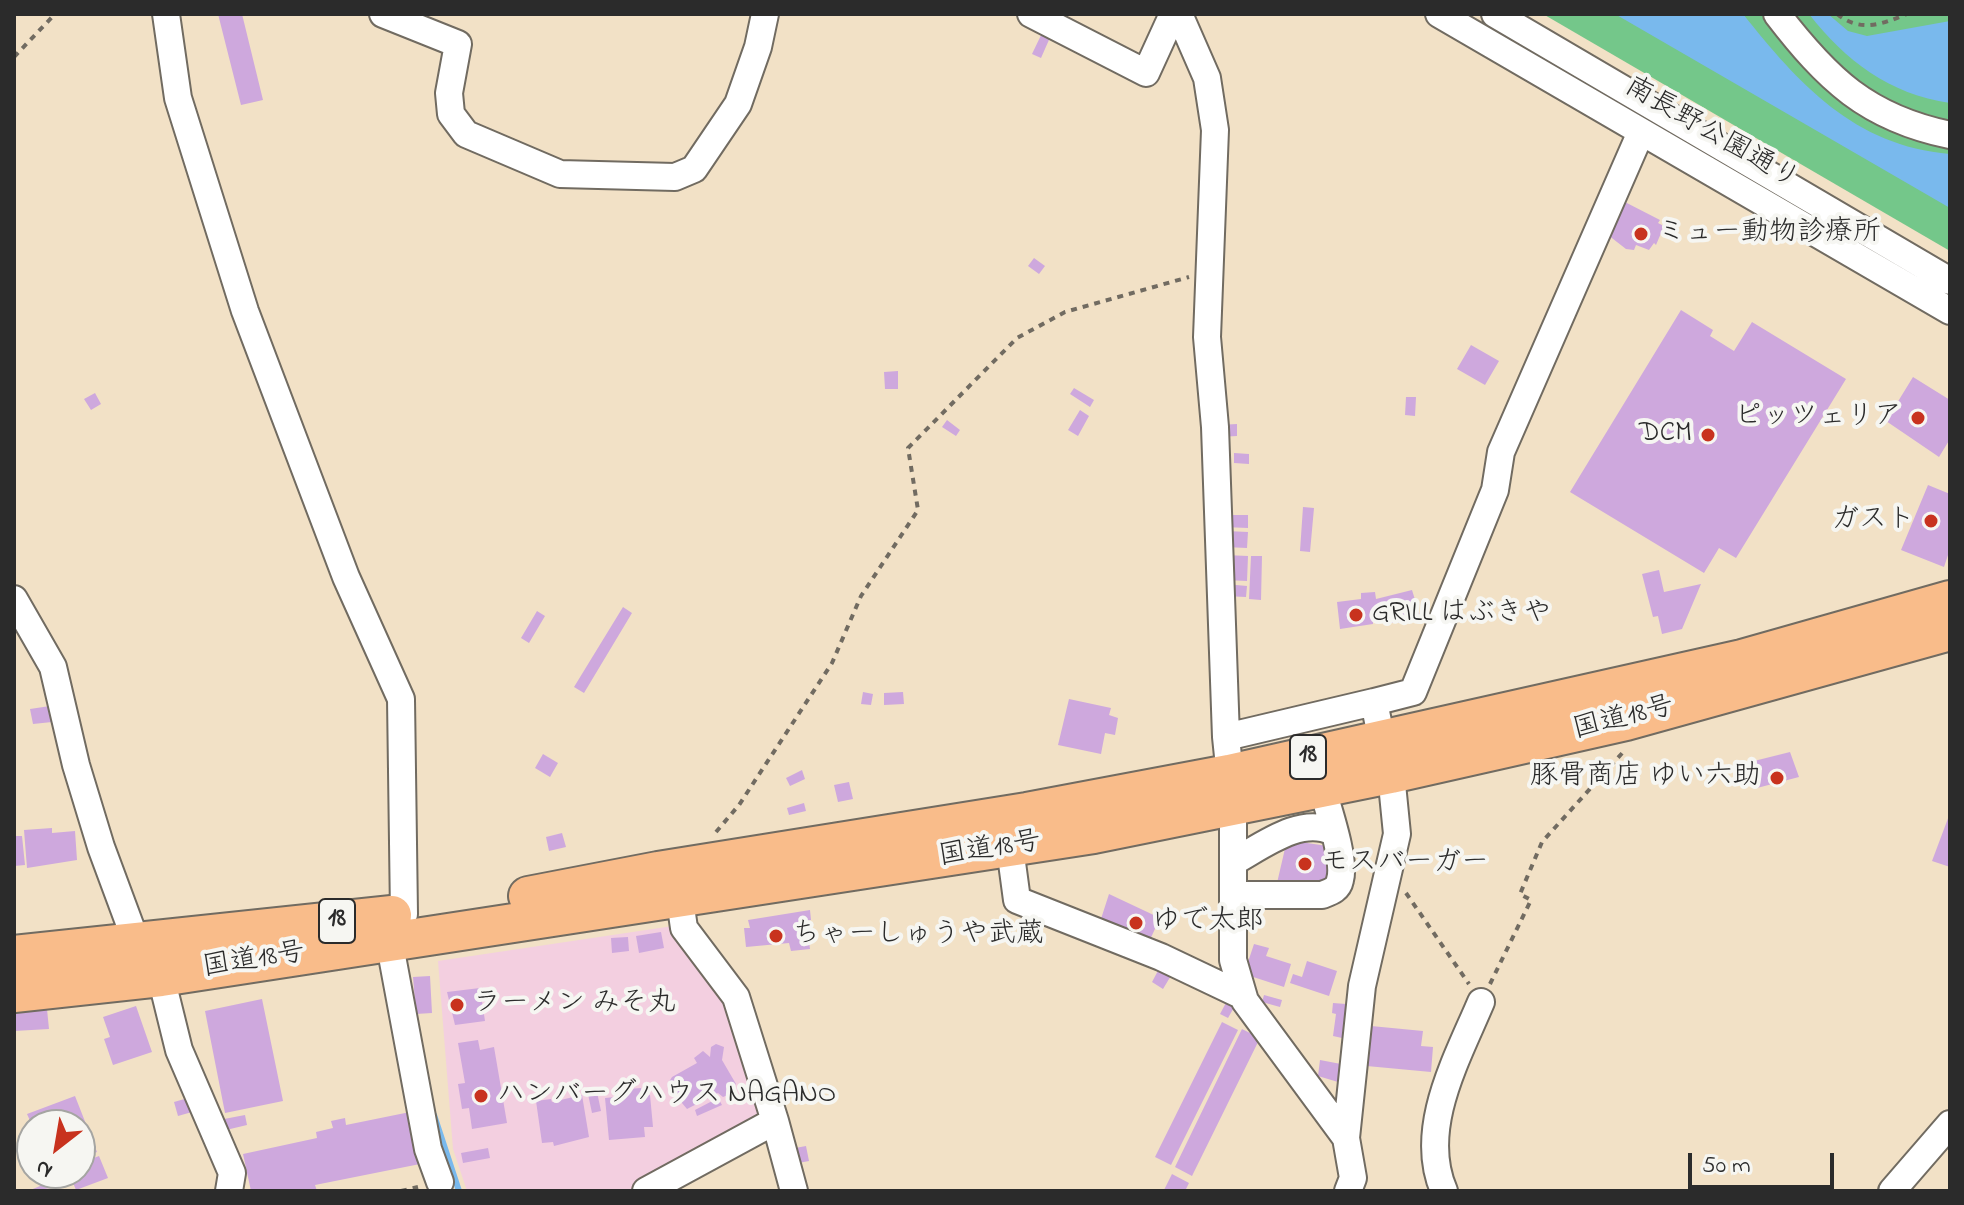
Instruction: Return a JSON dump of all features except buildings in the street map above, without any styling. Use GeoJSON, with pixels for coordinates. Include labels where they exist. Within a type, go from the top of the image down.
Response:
{"type":"FeatureCollection","features":[{"type":"Feature","properties":{"kind":"highway","name":"国道18号"},"geometry":{"type":"LineString","coordinates":[[14,955],[396,927],[680,900],[1010,848],[1231,790],[1386,757],[1950,600]]}},
{"type":"Feature","properties":{"kind":"highway","name":"国道18号"},"geometry":{"type":"LineString","coordinates":[[14,993],[161,977],[396,927],[1027,812],[1231,790],[1322,787],[1386,757],[1626,721],[1950,631]]}},
{"type":"Feature","properties":{"kind":"street"},"geometry":{"type":"LineString","coordinates":[[166,14],[178,98],[245,311],[323,519],[401,699],[396,927],[428,1149],[440,1182]]}},
{"type":"Feature","properties":{"kind":"street"},"geometry":{"type":"LineString","coordinates":[[383,14],[458,44],[449,93],[451,114],[466,134],[560,174],[675,177],[694,169],[738,104],[758,47],[765,14]]}},
{"type":"Feature","properties":{"kind":"street"},"geometry":{"type":"LineString","coordinates":[[1031,14],[1146,73],[1173,14]]}},
{"type":"Feature","properties":{"kind":"street"},"geometry":{"type":"LineString","coordinates":[[1179,14],[1207,78],[1215,130],[1212,270],[1207,337],[1215,427],[1226,737],[1231,790],[1233,960],[1243,996],[1346,1138]]}},
{"type":"Feature","properties":{"kind":"street","name":"南長野公園通り"},"geometry":{"type":"LineString","coordinates":[[1439,14],[1950,311]]}},
{"type":"Feature","properties":{"kind":"street","name":"南長野公園通り"},"geometry":{"type":"LineString","coordinates":[[1495,14],[1950,281]]}},
{"type":"Feature","properties":{"kind":"street"},"geometry":{"type":"LineString","coordinates":[[1777,14],[1839,86],[1871,108],[1912,127],[1950,135]]}},
{"type":"Feature","properties":{"kind":"street"},"geometry":{"type":"LineString","coordinates":[[1226,737],[1413,692],[1495,490],[1501,452],[1641,132]]}},
{"type":"Feature","properties":{"kind":"street"},"geometry":{"type":"LineString","coordinates":[[14,599],[53,667],[76,765],[137,944]]}},
{"type":"Feature","properties":{"kind":"street"},"geometry":{"type":"LineString","coordinates":[[1348,1191],[1353,1178],[1346,1138],[1362,986],[1391,871],[1397,834],[1374,702]]}},
{"type":"Feature","properties":{"kind":"street"},"geometry":{"type":"LineString","coordinates":[[1233,895],[1322,895],[1333,891],[1340,881],[1341,866],[1322,787]]}},
{"type":"Feature","properties":{"kind":"street"},"geometry":{"type":"LineString","coordinates":[[1233,862],[1300,828],[1316,826],[1333,832]]}},
{"type":"Feature","properties":{"kind":"street"},"geometry":{"type":"LineString","coordinates":[[1010,848],[1017,900],[1161,957],[1243,996]]}},
{"type":"Feature","properties":{"kind":"street"},"geometry":{"type":"LineString","coordinates":[[680,900],[684,928],[736,997],[794,1191]]}},
{"type":"Feature","properties":{"kind":"street"},"geometry":{"type":"LineString","coordinates":[[161,977],[179,1050],[232,1173],[229,1191]]}},
{"type":"Feature","properties":{"kind":"street"},"geometry":{"type":"LineString","coordinates":[[1444,1191],[1435,1171],[1440,1099],[1481,1002]]}},
{"type":"Feature","properties":{"kind":"street"},"geometry":{"type":"LineString","coordinates":[[646,1191],[775,1121]]}},
{"type":"Feature","properties":{"kind":"street"},"geometry":{"type":"LineString","coordinates":[[1892,1191],[1950,1124]]}},
{"type":"Feature","properties":{"kind":"path"},"geometry":{"type":"LineString","coordinates":[[14,57],[55,14]]}},
{"type":"Feature","properties":{"kind":"path"},"geometry":{"type":"LineString","coordinates":[[1837,14],[1850,23],[1880,26],[1907,14]]}},
{"type":"Feature","properties":{"kind":"path"},"geometry":{"type":"LineString","coordinates":[[702,835],[718,832],[739,805],[832,663],[861,596],[918,510],[908,448],[1017,338],[1065,312],[1212,270]]}},
{"type":"Feature","properties":{"kind":"path"},"geometry":{"type":"LineString","coordinates":[[1391,871],[1481,1002],[1531,900],[1520,894],[1542,842],[1630,745],[1626,721]]}},
{"type":"Feature","properties":{"kind":"shaded area"},"geometry":{"type":"Polygon","coordinates":[[[673,926],[732,1005],[766,1112],[634,1191],[467,1191],[453,1149],[438,961],[673,926]]]}},
{"type":"Feature","properties":{"kind":"green space"},"geometry":{"type":"Polygon","coordinates":[[[1543,14],[1950,14],[1950,251],[1543,14]]]}},
{"type":"Feature","properties":{"kind":"water"},"geometry":{"type":"Polygon","coordinates":[[[1615,14],[1743,14],[1785,64],[1831,107],[1885,138],[1916,149],[1950,154],[1950,208],[1615,14]]]}},
{"type":"Feature","properties":{"kind":"water"},"geometry":{"type":"Polygon","coordinates":[[[1809,14],[1828,14],[1848,31],[1867,36],[1950,21],[1950,103],[1907,92],[1870,73],[1838,46],[1809,14]]]}},
{"type":"Feature","properties":{"kind":"waterway"},"geometry":{"type":"LineString","coordinates":[[434,1115],[459,1191]]}},
{"type":"Feature","properties":{"kind":"place","name":"ミュー動物診療所"},"geometry":{"type":"Point","coordinates":[1641,234]}},
{"type":"Feature","properties":{"kind":"place","name":"ピッツェリア"},"geometry":{"type":"Point","coordinates":[1918,418]}},
{"type":"Feature","properties":{"kind":"place","name":"DCM"},"geometry":{"type":"Point","coordinates":[1708,435]}},
{"type":"Feature","properties":{"kind":"place","name":"ガスト"},"geometry":{"type":"Point","coordinates":[1931,521]}},
{"type":"Feature","properties":{"kind":"place","name":"GRILL はぶきや"},"geometry":{"type":"Point","coordinates":[1356,615]}},
{"type":"Feature","properties":{"kind":"place","name":"豚骨商店 ゆい六助"},"geometry":{"type":"Point","coordinates":[1777,778]}},
{"type":"Feature","properties":{"kind":"place","name":"モスバーガー"},"geometry":{"type":"Point","coordinates":[1305,864]}},
{"type":"Feature","properties":{"kind":"place","name":"ゆで太郎"},"geometry":{"type":"Point","coordinates":[1136,923]}},
{"type":"Feature","properties":{"kind":"place","name":"ちゃーしゅうや武蔵"},"geometry":{"type":"Point","coordinates":[776,936]}},
{"type":"Feature","properties":{"kind":"place","name":"ラーメン みそ丸"},"geometry":{"type":"Point","coordinates":[457,1005]}},
{"type":"Feature","properties":{"kind":"place","name":"ハンバーグハウス NAGANO"},"geometry":{"type":"Point","coordinates":[481,1096]}}]}
